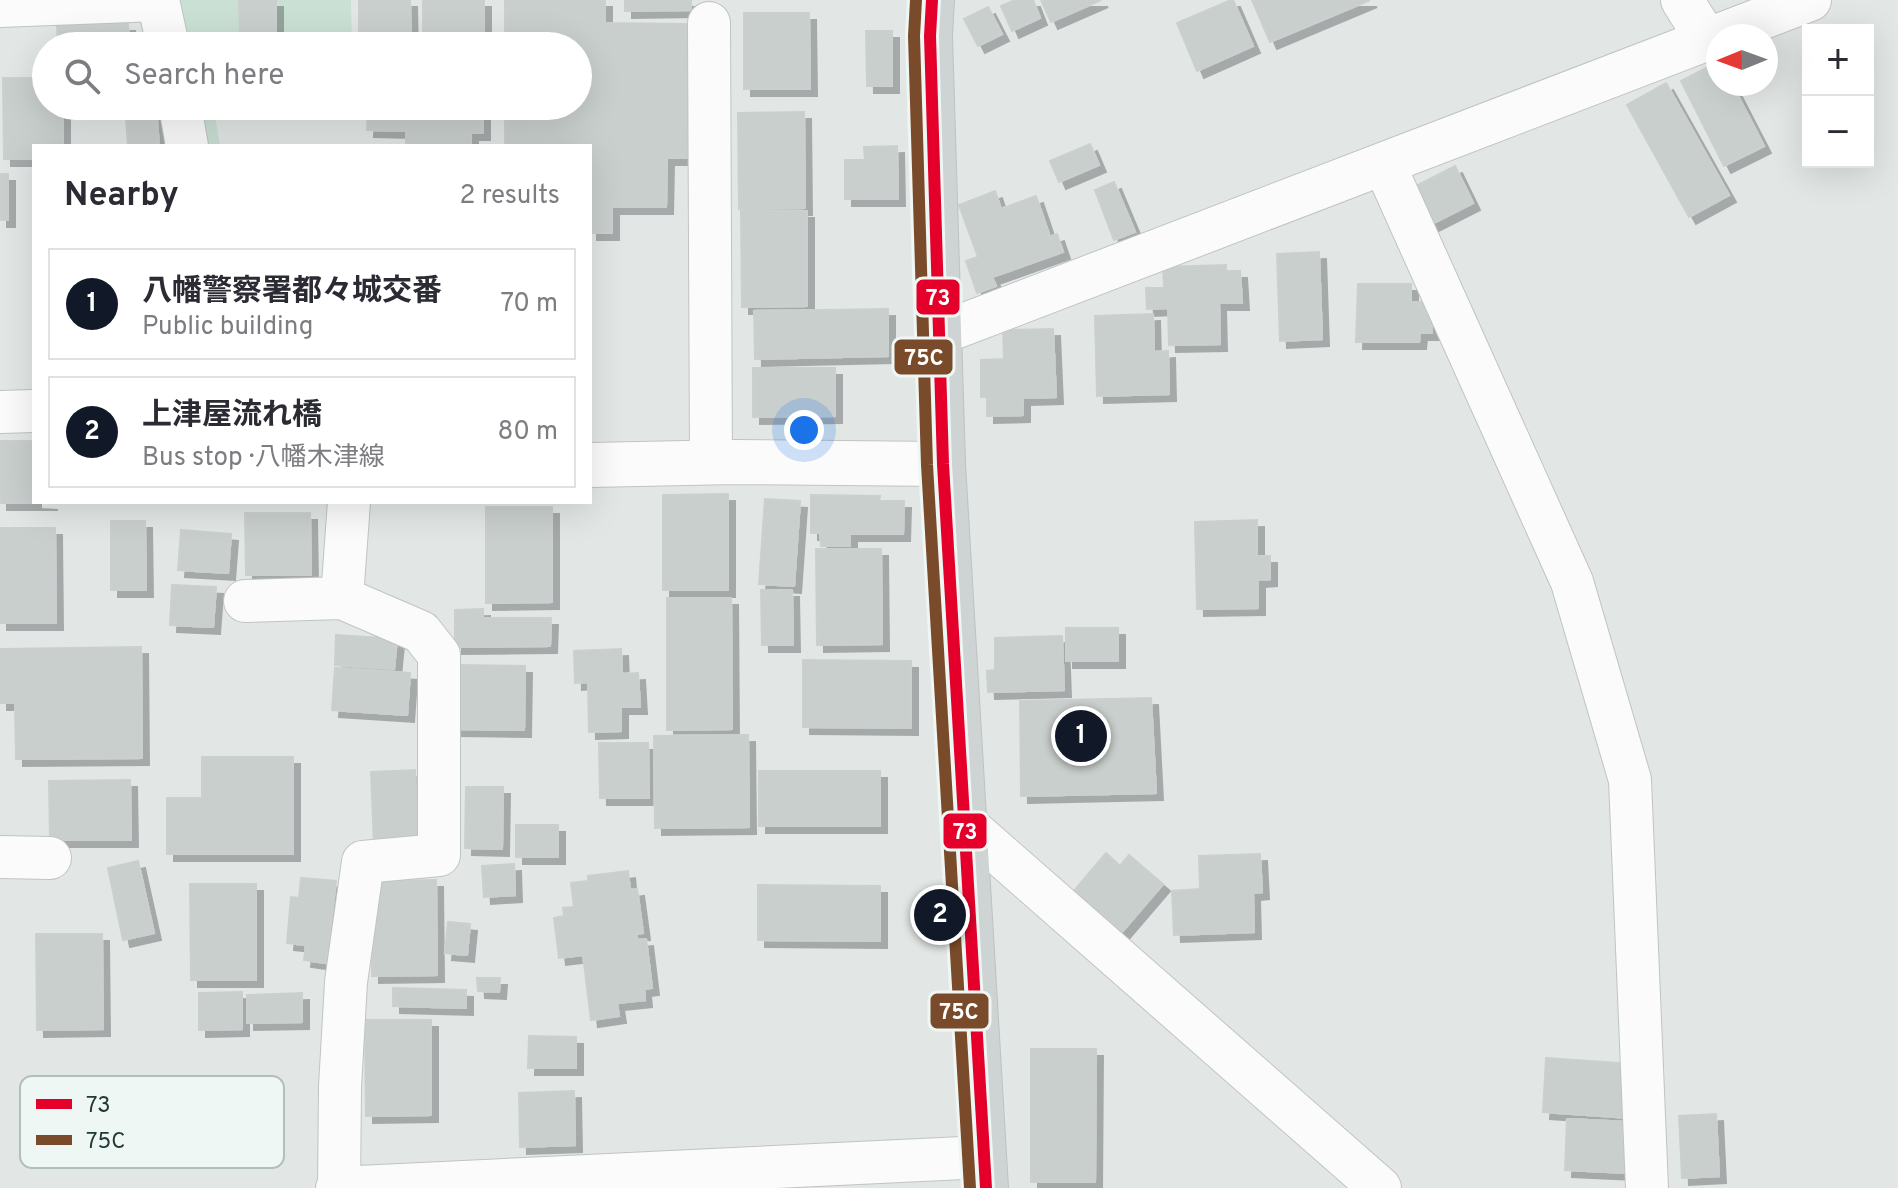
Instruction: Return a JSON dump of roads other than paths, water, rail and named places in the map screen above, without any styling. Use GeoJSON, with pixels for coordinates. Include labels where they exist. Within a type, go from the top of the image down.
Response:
{"type":"FeatureCollection","features":[{"type":"Feature","properties":{"kind":"main road"},"geometry":{"type":"LineString","coordinates":[[932,0],[930,36],[943,464],[985,1172]]}},
{"type":"Feature","properties":{"kind":"street"},"geometry":{"type":"LineString","coordinates":[[0,6],[158,0],[165,32]]}},
{"type":"Feature","properties":{"kind":"street"},"geometry":{"type":"LineString","coordinates":[[1682,0],[1706,38]]}},
{"type":"Feature","properties":{"kind":"street"},"geometry":{"type":"LineString","coordinates":[[1748,24],[1810,0]]}},
{"type":"Feature","properties":{"kind":"street"},"geometry":{"type":"LineString","coordinates":[[709,23],[711,463]]}},
{"type":"Feature","properties":{"kind":"street"},"geometry":{"type":"LineString","coordinates":[[939,334],[1706,40]]}},
{"type":"Feature","properties":{"kind":"street"},"geometry":{"type":"LineString","coordinates":[[182,120],[187,144]]}},
{"type":"Feature","properties":{"kind":"street"},"geometry":{"type":"LineString","coordinates":[[1384,164],[1572,582],[1630,780],[1647,1188]]}},
{"type":"Feature","properties":{"kind":"street"},"geometry":{"type":"LineString","coordinates":[[0,412],[32,411]]}},
{"type":"Feature","properties":{"kind":"street"},"geometry":{"type":"LineString","coordinates":[[592,465],[943,464]]}},
{"type":"Feature","properties":{"kind":"street"},"geometry":{"type":"LineString","coordinates":[[342,598],[349,504]]}},
{"type":"Feature","properties":{"kind":"street"},"geometry":{"type":"LineString","coordinates":[[245,601],[342,598],[421,632],[439,655],[439,855],[363,862],[346,982],[338,1188],[985,1172]]}},
{"type":"Feature","properties":{"kind":"street"},"geometry":{"type":"LineString","coordinates":[[963,822],[1380,1188]]}},
{"type":"Feature","properties":{"kind":"street"},"geometry":{"type":"LineString","coordinates":[[0,857],[50,858]]}},
{"type":"Feature","properties":{"kind":"place","name":"八幡警察署都々城交番"},"geometry":{"type":"Point","coordinates":[1081,736]}},
{"type":"Feature","properties":{"kind":"place","name":"上津屋流れ橋"},"geometry":{"type":"Point","coordinates":[940,915]}}]}
